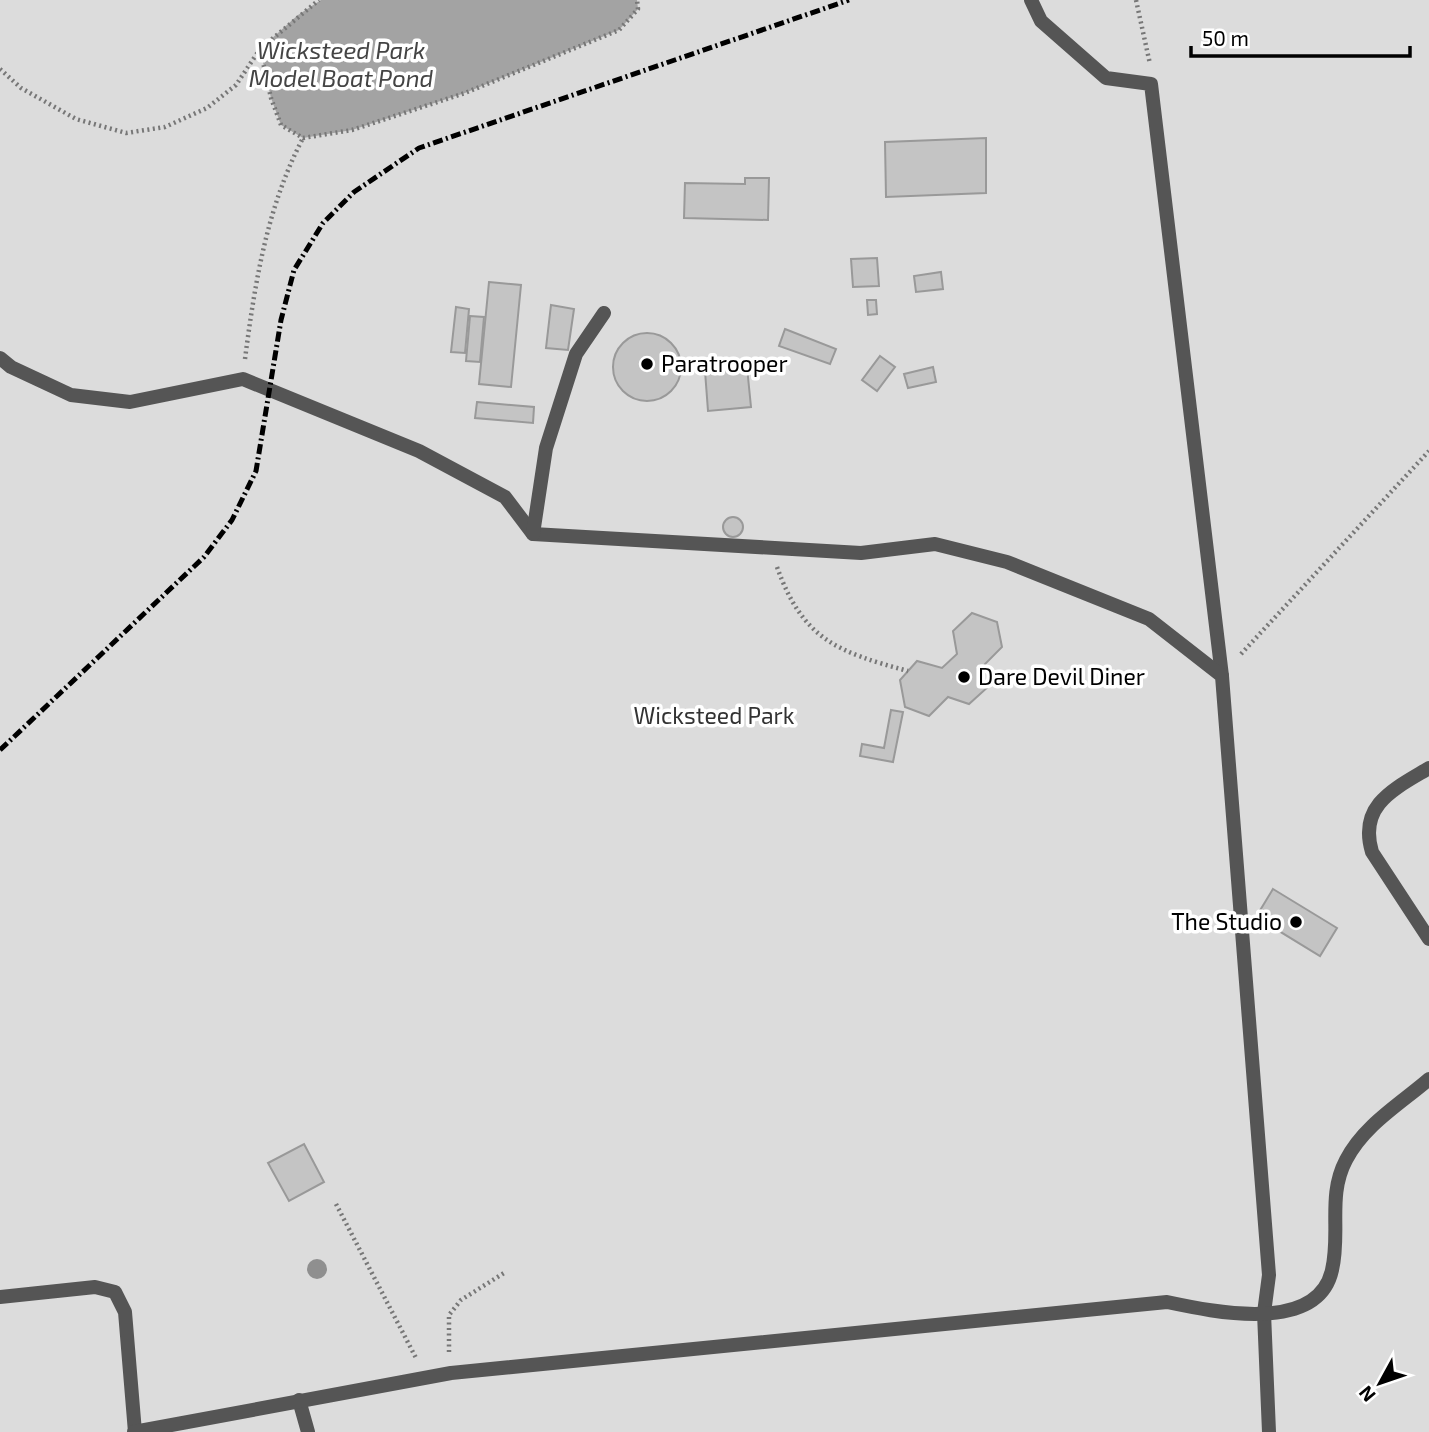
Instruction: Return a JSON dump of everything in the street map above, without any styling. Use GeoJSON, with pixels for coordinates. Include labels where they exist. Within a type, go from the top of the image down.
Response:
{"type":"FeatureCollection","features":[{"type":"Feature","properties":{"kind":"lane"},"geometry":{"type":"LineString","coordinates":[[1031,0],[1041,21],[1106,78],[1151,84],[1222,676],[1269,1275],[1264,1313],[1269,1432]]}},
{"type":"Feature","properties":{"kind":"lane"},"geometry":{"type":"LineString","coordinates":[[533,534],[546,448],[576,354],[604,313]]}},
{"type":"Feature","properties":{"kind":"lane"},"geometry":{"type":"LineString","coordinates":[[0,358],[11,367],[71,395],[130,402],[243,379],[419,451],[505,497],[533,534],[861,553],[935,544],[1007,562],[1149,619],[1222,676]]}},
{"type":"Feature","properties":{"kind":"lane"},"geometry":{"type":"LineString","coordinates":[[1429,768],[1391,791],[1377,806],[1368,821],[1367,836],[1372,852],[1429,939]]}},
{"type":"Feature","properties":{"kind":"lane"},"geometry":{"type":"LineString","coordinates":[[0,1297],[95,1287],[115,1292],[125,1312],[134,1432],[451,1373],[1167,1302],[1208,1311],[1264,1313],[1294,1310],[1320,1295],[1332,1269],[1336,1190],[1346,1160],[1363,1134],[1429,1079]]}},
{"type":"Feature","properties":{"kind":"lane"},"geometry":{"type":"LineString","coordinates":[[299,1401],[308,1432]]}},
{"type":"Feature","properties":{"kind":"path"},"geometry":{"type":"LineString","coordinates":[[0,69],[21,89],[76,119],[126,133],[165,127],[207,108],[236,85],[261,49],[319,0]]}},
{"type":"Feature","properties":{"kind":"path"},"geometry":{"type":"LineString","coordinates":[[261,49],[271,98],[281,125],[303,138],[352,130],[465,93],[620,30],[638,9],[637,0]]}},
{"type":"Feature","properties":{"kind":"path"},"geometry":{"type":"LineString","coordinates":[[1136,0],[1149,49],[1151,84]]}},
{"type":"Feature","properties":{"kind":"path"},"geometry":{"type":"LineString","coordinates":[[243,379],[252,302],[273,206],[303,138]]}},
{"type":"Feature","properties":{"kind":"path"},"geometry":{"type":"LineString","coordinates":[[1222,676],[1429,451]]}},
{"type":"Feature","properties":{"kind":"path"},"geometry":{"type":"LineString","coordinates":[[770,547],[795,608],[821,638],[853,655],[908,671]]}},
{"type":"Feature","properties":{"kind":"path"},"geometry":{"type":"LineString","coordinates":[[336,1204],[427,1378]]}},
{"type":"Feature","properties":{"kind":"path"},"geometry":{"type":"LineString","coordinates":[[451,1373],[447,1338],[449,1315],[461,1300],[504,1273]]}},
{"type":"Feature","properties":{"kind":"green space","name":"Wicksteed Park"},"geometry":{"type":"Polygon","coordinates":[[[0,0],[1429,0],[1429,1432],[0,1432],[0,0]]]}},
{"type":"Feature","properties":{"kind":"water","name":"Wicksteed Park Model Boat Pond"},"geometry":{"type":"Polygon","coordinates":[[[321,0],[637,0],[638,9],[619,30],[465,93],[352,130],[303,138],[281,125],[271,98],[260,49],[298,15],[321,0]]]}},
{"type":"Feature","properties":{"kind":"building"},"geometry":{"type":"Polygon","coordinates":[[[986,138],[986,193],[886,197],[885,142],[986,138]]]}},
{"type":"Feature","properties":{"kind":"building"},"geometry":{"type":"Polygon","coordinates":[[[745,178],[769,178],[768,220],[684,218],[685,183],[745,184],[745,178]]]}},
{"type":"Feature","properties":{"kind":"building"},"geometry":{"type":"Polygon","coordinates":[[[877,258],[879,286],[853,287],[851,259],[877,258]]]}},
{"type":"Feature","properties":{"kind":"building"},"geometry":{"type":"Polygon","coordinates":[[[941,272],[943,289],[916,292],[914,276],[941,272]]]}},
{"type":"Feature","properties":{"kind":"building"},"geometry":{"type":"Polygon","coordinates":[[[489,282],[521,285],[511,387],[479,384],[489,282]]]}},
{"type":"Feature","properties":{"kind":"building"},"geometry":{"type":"Polygon","coordinates":[[[867,300],[876,300],[877,314],[868,315],[867,300]]]}},
{"type":"Feature","properties":{"kind":"building"},"geometry":{"type":"Polygon","coordinates":[[[551,305],[574,309],[568,350],[546,348],[551,305]]]}},
{"type":"Feature","properties":{"kind":"building"},"geometry":{"type":"Polygon","coordinates":[[[456,307],[469,309],[465,353],[451,352],[456,307]]]}},
{"type":"Feature","properties":{"kind":"building"},"geometry":{"type":"Polygon","coordinates":[[[470,316],[484,317],[480,362],[466,361],[470,316]]]}},
{"type":"Feature","properties":{"kind":"building"},"geometry":{"type":"Polygon","coordinates":[[[785,329],[836,349],[830,364],[779,346],[785,329]]]}},
{"type":"Feature","properties":{"kind":"building","name":"Paratrooper"},"geometry":{"type":"Polygon","coordinates":[[[647,333],[660,336],[671,343],[678,354],[681,367],[678,380],[671,391],[660,398],[647,401],[634,398],[623,391],[616,380],[613,367],[616,354],[623,343],[634,336],[647,333]]]}},
{"type":"Feature","properties":{"kind":"building"},"geometry":{"type":"Polygon","coordinates":[[[880,356],[895,367],[877,391],[862,380],[880,356]]]}},
{"type":"Feature","properties":{"kind":"building"},"geometry":{"type":"Polygon","coordinates":[[[747,367],[751,407],[708,411],[705,371],[747,367]]]}},
{"type":"Feature","properties":{"kind":"building"},"geometry":{"type":"Polygon","coordinates":[[[933,367],[936,382],[908,388],[904,374],[933,367]]]}},
{"type":"Feature","properties":{"kind":"building"},"geometry":{"type":"Polygon","coordinates":[[[477,402],[534,407],[533,423],[475,418],[477,402]]]}},
{"type":"Feature","properties":{"kind":"building"},"geometry":{"type":"Polygon","coordinates":[[[733,517],[740,520],[743,527],[740,534],[733,537],[726,534],[723,527],[726,520],[733,517]]]}},
{"type":"Feature","properties":{"kind":"building"},"geometry":{"type":"Polygon","coordinates":[[[972,613],[997,622],[1002,647],[985,664],[989,686],[969,704],[948,697],[929,716],[905,707],[900,680],[917,661],[942,668],[957,654],[953,631],[972,613]]]}},
{"type":"Feature","properties":{"kind":"building"},"geometry":{"type":"Polygon","coordinates":[[[891,710],[903,712],[893,762],[860,756],[862,744],[884,748],[891,710]]]}},
{"type":"Feature","properties":{"kind":"building","name":"The Studio"},"geometry":{"type":"Polygon","coordinates":[[[1273,889],[1337,928],[1320,956],[1256,917],[1273,889]]]}},
{"type":"Feature","properties":{"kind":"building"},"geometry":{"type":"Polygon","coordinates":[[[304,1144],[324,1182],[289,1201],[268,1163],[304,1144]]]}},
{"type":"Feature","properties":{"kind":"railway"},"geometry":{"type":"LineString","coordinates":[[0,750],[204,557],[232,520],[256,471],[281,320],[294,270],[323,223],[354,192],[419,148],[849,0]]}},
{"type":"Feature","properties":{"kind":"place","name":"Paratrooper"},"geometry":{"type":"Point","coordinates":[647,364]}},
{"type":"Feature","properties":{"kind":"place","name":"Dare Devil Diner"},"geometry":{"type":"Point","coordinates":[964,677]}},
{"type":"Feature","properties":{"kind":"place","name":"The Studio"},"geometry":{"type":"Point","coordinates":[1296,922]}}]}
